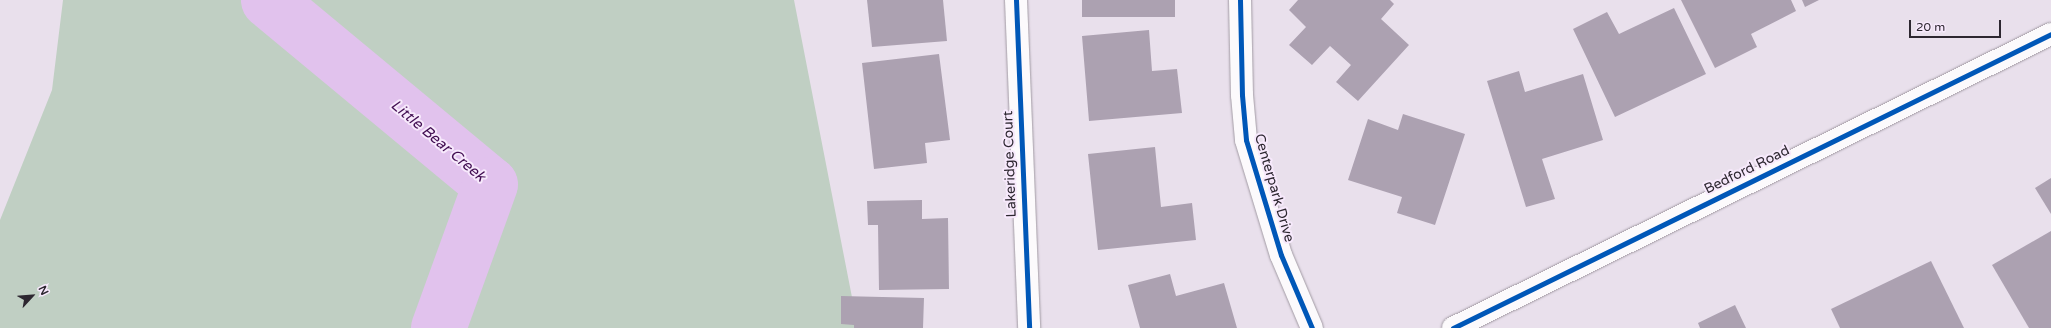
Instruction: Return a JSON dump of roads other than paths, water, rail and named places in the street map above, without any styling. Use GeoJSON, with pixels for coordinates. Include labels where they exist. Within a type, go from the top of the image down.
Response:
{"type":"FeatureCollection","features":[{"type":"Feature","properties":{"kind":"street","name":"Lakeridge Court"},"geometry":{"type":"LineString","coordinates":[[1016,0],[1029,328]]}},
{"type":"Feature","properties":{"kind":"street","name":"Centerpark Drive"},"geometry":{"type":"LineString","coordinates":[[1240,0],[1242,95],[1246,140],[1281,255],[1312,328]]}},
{"type":"Feature","properties":{"kind":"street","name":"Bedford Road"},"geometry":{"type":"LineString","coordinates":[[1453,328],[2051,34]]}},
{"type":"Feature","properties":{"kind":"waterway","name":"Little Bear Creek"},"geometry":{"type":"LineString","coordinates":[[268,0],[490,184],[438,328]]}}]}
